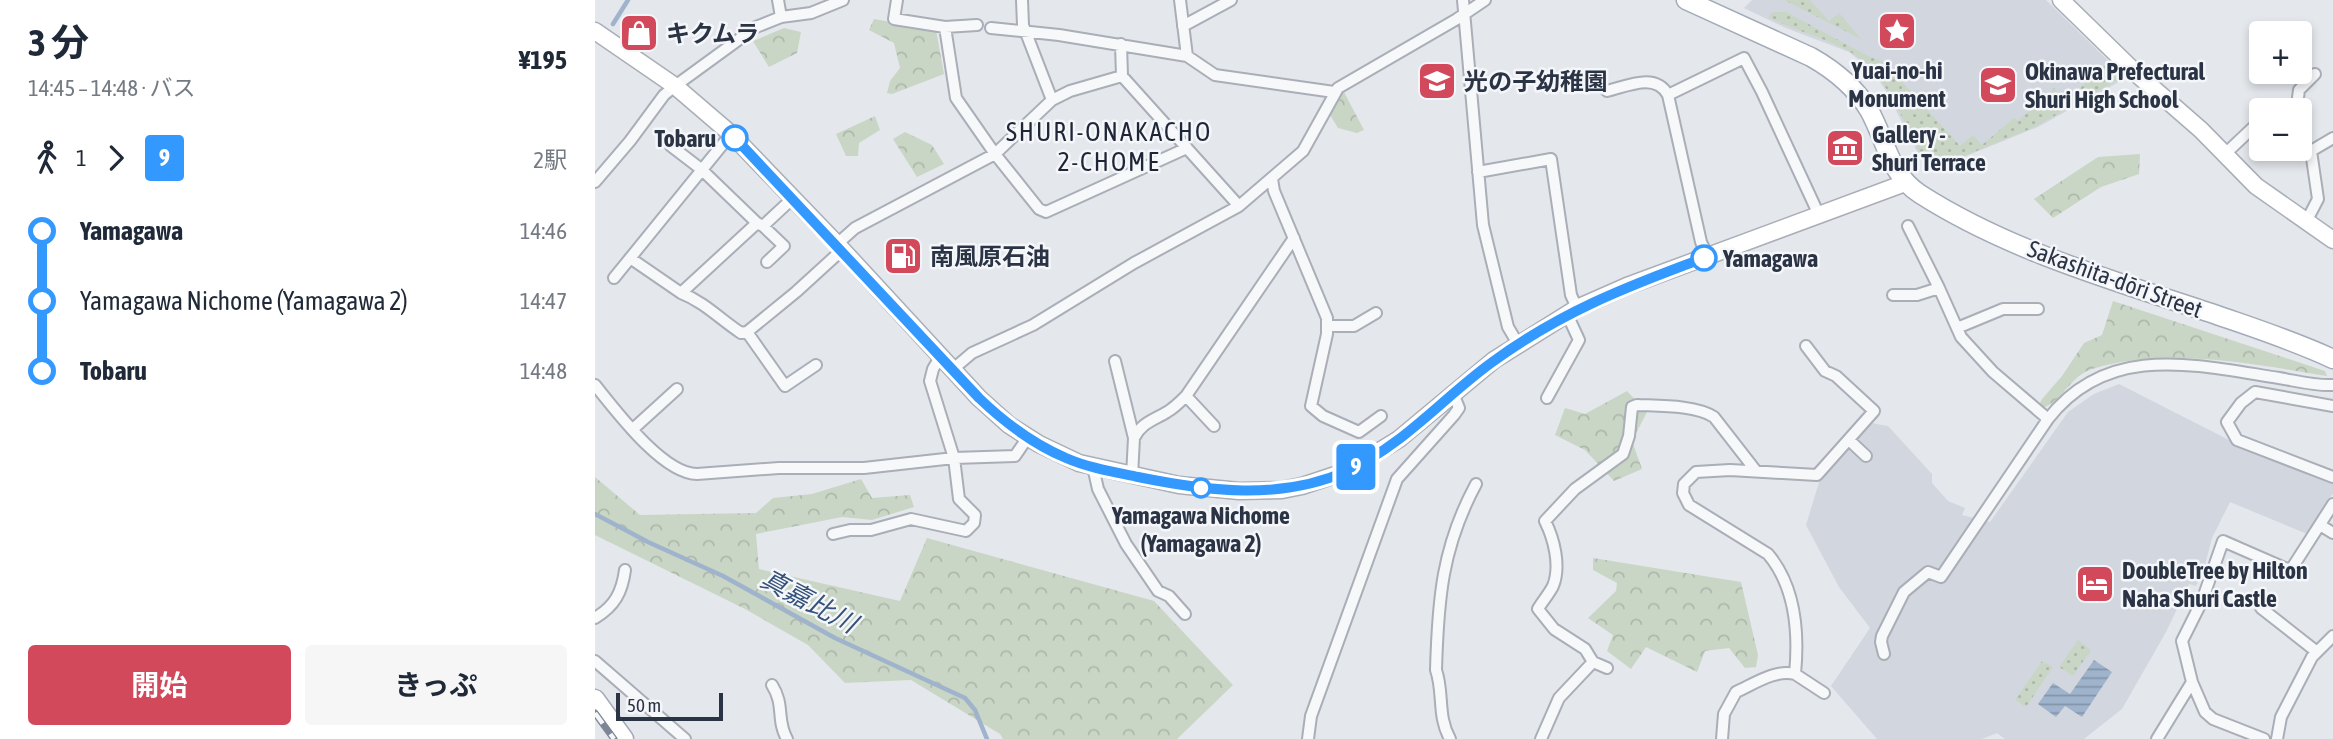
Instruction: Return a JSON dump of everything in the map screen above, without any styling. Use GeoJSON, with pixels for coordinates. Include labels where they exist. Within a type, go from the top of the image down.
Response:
{"type":"FeatureCollection","features":[{"type":"Feature","properties":{"kind":"main road"},"geometry":{"type":"LineString","coordinates":[[595,31],[674,86],[731,134],[952,370],[994,412],[1028,437],[1065,457],[1132,476],[1179,485],[1239,491],[1282,490],[1347,471],[1378,453],[1518,344],[1572,311],[1627,286],[1905,183],[1892,163],[1870,111],[1839,76],[1811,57],[1686,0]]}},
{"type":"Feature","properties":{"kind":"main road"},"geometry":{"type":"LineString","coordinates":[[2061,0],[2134,71],[2183,113],[2264,193],[2333,240]]}},
{"type":"Feature","properties":{"kind":"main road","name":"Sakashita-dōri Street"},"geometry":{"type":"LineString","coordinates":[[1905,183],[1947,210],[2034,251],[2085,271],[2278,336],[2333,359]]}},
{"type":"Feature","properties":{"kind":"main road"},"geometry":{"type":"LineString","coordinates":[[595,699],[624,739]]}},
{"type":"Feature","properties":{"kind":"street"},"geometry":{"type":"LineString","coordinates":[[778,0],[781,17]]}},
{"type":"Feature","properties":{"kind":"street"},"geometry":{"type":"LineString","coordinates":[[595,182],[674,86],[757,27],[781,17],[811,13],[843,0]]}},
{"type":"Feature","properties":{"kind":"street"},"geometry":{"type":"LineString","coordinates":[[897,0],[894,19],[945,27],[977,25]]}},
{"type":"Feature","properties":{"kind":"street"},"geometry":{"type":"LineString","coordinates":[[1022,0],[1025,32],[1052,100]]}},
{"type":"Feature","properties":{"kind":"street"},"geometry":{"type":"LineString","coordinates":[[1180,0],[1187,56]]}},
{"type":"Feature","properties":{"kind":"street"},"geometry":{"type":"LineString","coordinates":[[1183,26],[1231,0]]}},
{"type":"Feature","properties":{"kind":"street"},"geometry":{"type":"LineString","coordinates":[[1464,0],[1483,225],[1508,327],[1518,344]]}},
{"type":"Feature","properties":{"kind":"street"},"geometry":{"type":"LineString","coordinates":[[952,370],[972,353],[1034,325],[1134,263],[1239,206],[1303,151],[1338,88],[1485,0]]}},
{"type":"Feature","properties":{"kind":"street"},"geometry":{"type":"LineString","coordinates":[[945,27],[956,98],[995,154],[1039,209],[1046,212],[1187,148]]}},
{"type":"Feature","properties":{"kind":"street"},"geometry":{"type":"LineString","coordinates":[[991,28],[1121,44],[1187,56],[1215,75],[1334,92]]}},
{"type":"Feature","properties":{"kind":"street"},"geometry":{"type":"LineString","coordinates":[[1121,44],[1122,76],[1239,206]]}},
{"type":"Feature","properties":{"kind":"street"},"geometry":{"type":"LineString","coordinates":[[1668,95],[1744,58],[1819,215]]}},
{"type":"Feature","properties":{"kind":"street"},"geometry":{"type":"LineString","coordinates":[[2298,98],[2299,90],[2315,74]]}},
{"type":"Feature","properties":{"kind":"street"},"geometry":{"type":"LineString","coordinates":[[630,258],[681,293],[699,300],[722,321],[741,333],[747,332],[796,292],[855,228],[995,154],[1052,100],[1070,91],[1122,76]]}},
{"type":"Feature","properties":{"kind":"street"},"geometry":{"type":"LineString","coordinates":[[1607,90],[1653,82],[1659,83],[1668,95],[1687,186],[1701,242],[1708,257]]}},
{"type":"Feature","properties":{"kind":"street"},"geometry":{"type":"LineString","coordinates":[[2225,153],[2249,131]]}},
{"type":"Feature","properties":{"kind":"street"},"geometry":{"type":"LineString","coordinates":[[614,278],[731,134]]}},
{"type":"Feature","properties":{"kind":"street"},"geometry":{"type":"LineString","coordinates":[[2306,222],[2318,199],[2311,150],[2333,138]]}},
{"type":"Feature","properties":{"kind":"street"},"geometry":{"type":"LineString","coordinates":[[671,146],[701,169],[784,246],[767,262]]}},
{"type":"Feature","properties":{"kind":"street"},"geometry":{"type":"LineString","coordinates":[[1478,172],[1551,159],[1572,311],[1579,340],[1547,398]]}},
{"type":"Feature","properties":{"kind":"street"},"geometry":{"type":"LineString","coordinates":[[1272,179],[1274,191],[1325,310],[1328,326],[1311,406],[1323,416],[1359,432],[1381,416]]}},
{"type":"Feature","properties":{"kind":"street"},"geometry":{"type":"LineString","coordinates":[[681,293],[793,198]]}},
{"type":"Feature","properties":{"kind":"street"},"geometry":{"type":"LineString","coordinates":[[1908,226],[1961,337],[1993,372],[2048,419]]}},
{"type":"Feature","properties":{"kind":"street"},"geometry":{"type":"LineString","coordinates":[[1134,438],[1140,428],[1170,411],[1186,396],[1294,238]]}},
{"type":"Feature","properties":{"kind":"street"},"geometry":{"type":"LineString","coordinates":[[1893,295],[1916,295],[1939,288]]}},
{"type":"Feature","properties":{"kind":"street"},"geometry":{"type":"LineString","coordinates":[[1957,328],[2003,309],[2038,309]]}},
{"type":"Feature","properties":{"kind":"street"},"geometry":{"type":"LineString","coordinates":[[1328,326],[1354,326],[1376,313]]}},
{"type":"Feature","properties":{"kind":"street"},"geometry":{"type":"LineString","coordinates":[[747,332],[785,386],[816,365]]}},
{"type":"Feature","properties":{"kind":"street"},"geometry":{"type":"LineString","coordinates":[[1795,674],[1798,649],[1793,611],[1786,583],[1776,564],[1767,554],[1689,505],[1683,493],[1684,484],[1696,472],[1756,471],[1817,475],[1874,411],[1836,376],[1825,371],[1806,346]]}},
{"type":"Feature","properties":{"kind":"street"},"geometry":{"type":"LineString","coordinates":[[833,534],[850,530],[871,530],[911,519],[966,531],[974,523],[975,515],[959,499],[954,458],[930,381],[940,357]]}},
{"type":"Feature","properties":{"kind":"street"},"geometry":{"type":"LineString","coordinates":[[1115,361],[1134,438],[1132,476]]}},
{"type":"Feature","properties":{"kind":"street"},"geometry":{"type":"LineString","coordinates":[[1884,654],[1882,636],[1902,596],[1928,572],[1941,577],[2048,419],[2069,397],[2097,377],[2147,364],[2189,366],[2333,385]]}},
{"type":"Feature","properties":{"kind":"street"},"geometry":{"type":"LineString","coordinates":[[595,385],[665,463],[676,470],[691,474],[779,468],[864,468],[954,458],[1015,456],[1028,437]]}},
{"type":"Feature","properties":{"kind":"street"},"geometry":{"type":"LineString","coordinates":[[633,429],[677,389]]}},
{"type":"Feature","properties":{"kind":"street"},"geometry":{"type":"LineString","coordinates":[[2333,406],[2256,392],[2241,403],[2227,422],[2237,440],[2333,477]]}},
{"type":"Feature","properties":{"kind":"street"},"geometry":{"type":"LineString","coordinates":[[1308,739],[1311,716],[1397,479],[1459,408],[1453,393]]}},
{"type":"Feature","properties":{"kind":"street"},"geometry":{"type":"LineString","coordinates":[[1186,396],[1214,426]]}},
{"type":"Feature","properties":{"kind":"street"},"geometry":{"type":"LineString","coordinates":[[1607,668],[1593,662],[1585,649],[1554,628],[1538,609],[1553,585],[1556,559],[1545,521],[1575,489],[1623,454],[1629,436],[1632,407],[1637,405],[1688,407],[1714,416],[1756,471]]}},
{"type":"Feature","properties":{"kind":"street"},"geometry":{"type":"LineString","coordinates":[[1849,440],[1866,456]]}},
{"type":"Feature","properties":{"kind":"street"},"geometry":{"type":"LineString","coordinates":[[1093,467],[1098,489],[1126,544],[1158,590],[1169,596],[1185,614]]}},
{"type":"Feature","properties":{"kind":"street"},"geometry":{"type":"LineString","coordinates":[[1450,739],[1442,720],[1436,670],[1441,582],[1453,534],[1476,484]]}},
{"type":"Feature","properties":{"kind":"street"},"geometry":{"type":"LineString","coordinates":[[2264,739],[2213,719],[2206,712],[2192,682],[2182,641],[2202,601],[2223,541],[2287,569],[2291,568],[2333,504]]}},
{"type":"Feature","properties":{"kind":"street"},"geometry":{"type":"LineString","coordinates":[[2320,525],[2333,533]]}},
{"type":"Feature","properties":{"kind":"street"},"geometry":{"type":"LineString","coordinates":[[595,618],[605,611],[623,588],[625,570]]}},
{"type":"Feature","properties":{"kind":"street"},"geometry":{"type":"LineString","coordinates":[[2261,608],[2317,652]]}},
{"type":"Feature","properties":{"kind":"street"},"geometry":{"type":"LineString","coordinates":[[2277,739],[2281,718],[2312,657],[2333,636]]}},
{"type":"Feature","properties":{"kind":"street"},"geometry":{"type":"LineString","coordinates":[[595,661],[685,739]]}},
{"type":"Feature","properties":{"kind":"street"},"geometry":{"type":"LineString","coordinates":[[1541,739],[1559,698],[1593,662]]}},
{"type":"Feature","properties":{"kind":"street"},"geometry":{"type":"LineString","coordinates":[[1722,739],[1724,715],[1736,692],[1786,672],[1795,674],[1823,693]]}},
{"type":"Feature","properties":{"kind":"street"},"geometry":{"type":"LineString","coordinates":[[2157,739],[2192,682]]}},
{"type":"Feature","properties":{"kind":"street"},"geometry":{"type":"LineString","coordinates":[[772,685],[780,697],[781,729],[787,739]]}},
{"type":"Feature","properties":{"kind":"shaded area","name":"Okinawa Prefectural Shuri High School"},"geometry":{"type":"Polygon","coordinates":[[[1752,0],[2046,0],[2126,78],[2038,127],[1939,167],[1922,161],[1886,91],[1860,61],[1849,52],[1786,28],[1744,8],[1752,0]]]}},
{"type":"Feature","properties":{"kind":"shaded area"},"geometry":{"type":"Polygon","coordinates":[[[2119,384],[2229,440],[2333,479],[2333,493],[2307,534],[2230,502],[2212,538],[2196,586],[2189,584],[2166,632],[2122,709],[2084,739],[2005,739],[1997,733],[1982,739],[1877,739],[1831,686],[1870,628],[1839,587],[1806,525],[1824,466],[1859,426],[1871,423],[1888,426],[1932,474],[1932,483],[1948,501],[1965,508],[1962,515],[1990,522],[2068,412],[2094,394],[2119,384]]]}},
{"type":"Feature","properties":{"kind":"green space"},"geometry":{"type":"Polygon","coordinates":[[[1784,0],[1810,0],[1829,21],[1839,13],[1861,39],[1784,0]]]}},
{"type":"Feature","properties":{"kind":"green space"},"geometry":{"type":"Polygon","coordinates":[[[1773,12],[1786,12],[1884,62],[1960,146],[1973,135],[1982,145],[2014,118],[2018,121],[2054,88],[2059,94],[2062,92],[2069,98],[2108,63],[2121,78],[2037,126],[1940,166],[1923,160],[1893,99],[1861,59],[1837,45],[1768,17],[1773,12]]]}},
{"type":"Feature","properties":{"kind":"green space"},"geometry":{"type":"Polygon","coordinates":[[[874,19],[936,30],[944,74],[892,94],[887,93],[890,81],[900,68],[894,43],[869,30],[874,19]]]}},
{"type":"Feature","properties":{"kind":"green space"},"geometry":{"type":"Polygon","coordinates":[[[784,28],[801,32],[797,53],[769,67],[753,41],[784,28]]]}},
{"type":"Feature","properties":{"kind":"green space"},"geometry":{"type":"Polygon","coordinates":[[[1344,92],[1364,130],[1357,133],[1338,128],[1330,115],[1340,94],[1344,92]]]}},
{"type":"Feature","properties":{"kind":"green space"},"geometry":{"type":"Polygon","coordinates":[[[875,116],[880,130],[859,143],[858,156],[846,156],[836,134],[875,116]]]}},
{"type":"Feature","properties":{"kind":"green space"},"geometry":{"type":"Polygon","coordinates":[[[905,132],[932,145],[944,164],[917,177],[893,139],[905,132]]]}},
{"type":"Feature","properties":{"kind":"green space"},"geometry":{"type":"Polygon","coordinates":[[[2140,154],[2139,174],[2101,187],[2053,218],[2034,199],[2098,157],[2140,154]]]}},
{"type":"Feature","properties":{"kind":"green space"},"geometry":{"type":"Polygon","coordinates":[[[2113,301],[2325,371],[2327,376],[2209,359],[2120,362],[2084,372],[2055,401],[2042,408],[2042,399],[2062,376],[2084,343],[2102,335],[2113,301]]]}},
{"type":"Feature","properties":{"kind":"green space"},"geometry":{"type":"Polygon","coordinates":[[[1627,391],[1647,412],[1632,441],[1642,469],[1614,481],[1585,450],[1555,435],[1565,408],[1585,414],[1627,391]]]}},
{"type":"Feature","properties":{"kind":"green space"},"geometry":{"type":"Polygon","coordinates":[[[595,477],[640,515],[756,513],[773,498],[812,494],[861,479],[872,498],[910,495],[914,507],[872,520],[842,517],[756,534],[759,569],[900,601],[927,538],[1154,601],[1233,685],[1177,739],[1003,739],[1000,734],[911,680],[845,683],[808,645],[745,609],[595,535],[595,477]]]}},
{"type":"Feature","properties":{"kind":"green space"},"geometry":{"type":"Polygon","coordinates":[[[1593,558],[1741,582],[1758,655],[1756,667],[1745,668],[1729,648],[1705,651],[1697,672],[1646,647],[1631,669],[1607,651],[1613,635],[1588,618],[1616,591],[1617,583],[1593,570],[1593,558]]]}},
{"type":"Feature","properties":{"kind":"green space"},"geometry":{"type":"Polygon","coordinates":[[[2078,640],[2091,650],[2073,676],[2059,667],[2078,640]]]}},
{"type":"Feature","properties":{"kind":"green space"},"geometry":{"type":"Polygon","coordinates":[[[2042,661],[2053,667],[2026,707],[2015,700],[2042,661]]]}},
{"type":"Feature","properties":{"kind":"water"},"geometry":{"type":"Polygon","coordinates":[[[2094,660],[2112,672],[2082,717],[2065,706],[2056,717],[2038,704],[2053,683],[2070,694],[2094,660]]]}},
{"type":"Feature","properties":{"kind":"waterway"},"geometry":{"type":"LineString","coordinates":[[613,24],[628,0]]}},
{"type":"Feature","properties":{"kind":"waterway","name":"真嘉比川"},"geometry":{"type":"LineString","coordinates":[[595,514],[723,576],[835,638],[965,698],[975,710],[987,739]]}},
{"type":"Feature","properties":{"kind":"railway"},"geometry":{"type":"LineString","coordinates":[[595,713],[614,739]]}},
{"type":"Feature","properties":{"kind":"bus line","name":"9"},"geometry":{"type":"LineString","coordinates":[[735,138],[979,398],[1009,425],[1039,444],[1079,463],[1179,485],[1210,489],[1282,490],[1315,483],[1347,471],[1399,439],[1477,373],[1558,319],[1627,286],[1704,258]]}},
{"type":"Feature","properties":{"kind":"place","name":"Yuai-no-hi Monument"},"geometry":{"type":"Point","coordinates":[1897,31]}},
{"type":"Feature","properties":{"kind":"place","name":"キクムラ"},"geometry":{"type":"Point","coordinates":[639,33]}},
{"type":"Feature","properties":{"kind":"place","name":"光の子幼稚園"},"geometry":{"type":"Point","coordinates":[1437,81]}},
{"type":"Feature","properties":{"kind":"place","name":"Okinawa Prefectural Shuri High School"},"geometry":{"type":"Point","coordinates":[1998,85]}},
{"type":"Feature","properties":{"kind":"place","name":"Tobaru"},"geometry":{"type":"Point","coordinates":[735,138]}},
{"type":"Feature","properties":{"kind":"place","name":"Gallery - Shuri Terrace"},"geometry":{"type":"Point","coordinates":[1845,148]}},
{"type":"Feature","properties":{"kind":"place","name":"南風原石油"},"geometry":{"type":"Point","coordinates":[903,256]}},
{"type":"Feature","properties":{"kind":"place","name":"Yamagawa"},"geometry":{"type":"Point","coordinates":[1704,258]}},
{"type":"Feature","properties":{"kind":"place","name":"Yamagawa Nichome (Yamagawa 2)"},"geometry":{"type":"Point","coordinates":[1201,488]}},
{"type":"Feature","properties":{"kind":"place","name":"DoubleTree by Hilton Naha Shuri Castle"},"geometry":{"type":"Point","coordinates":[2095,584]}},
{"type":"Feature","properties":{"kind":"district","name":"SHURI-ONAKACHO 2-CHOME"},"geometry":{"type":"Point","coordinates":[1109,147]}}]}
